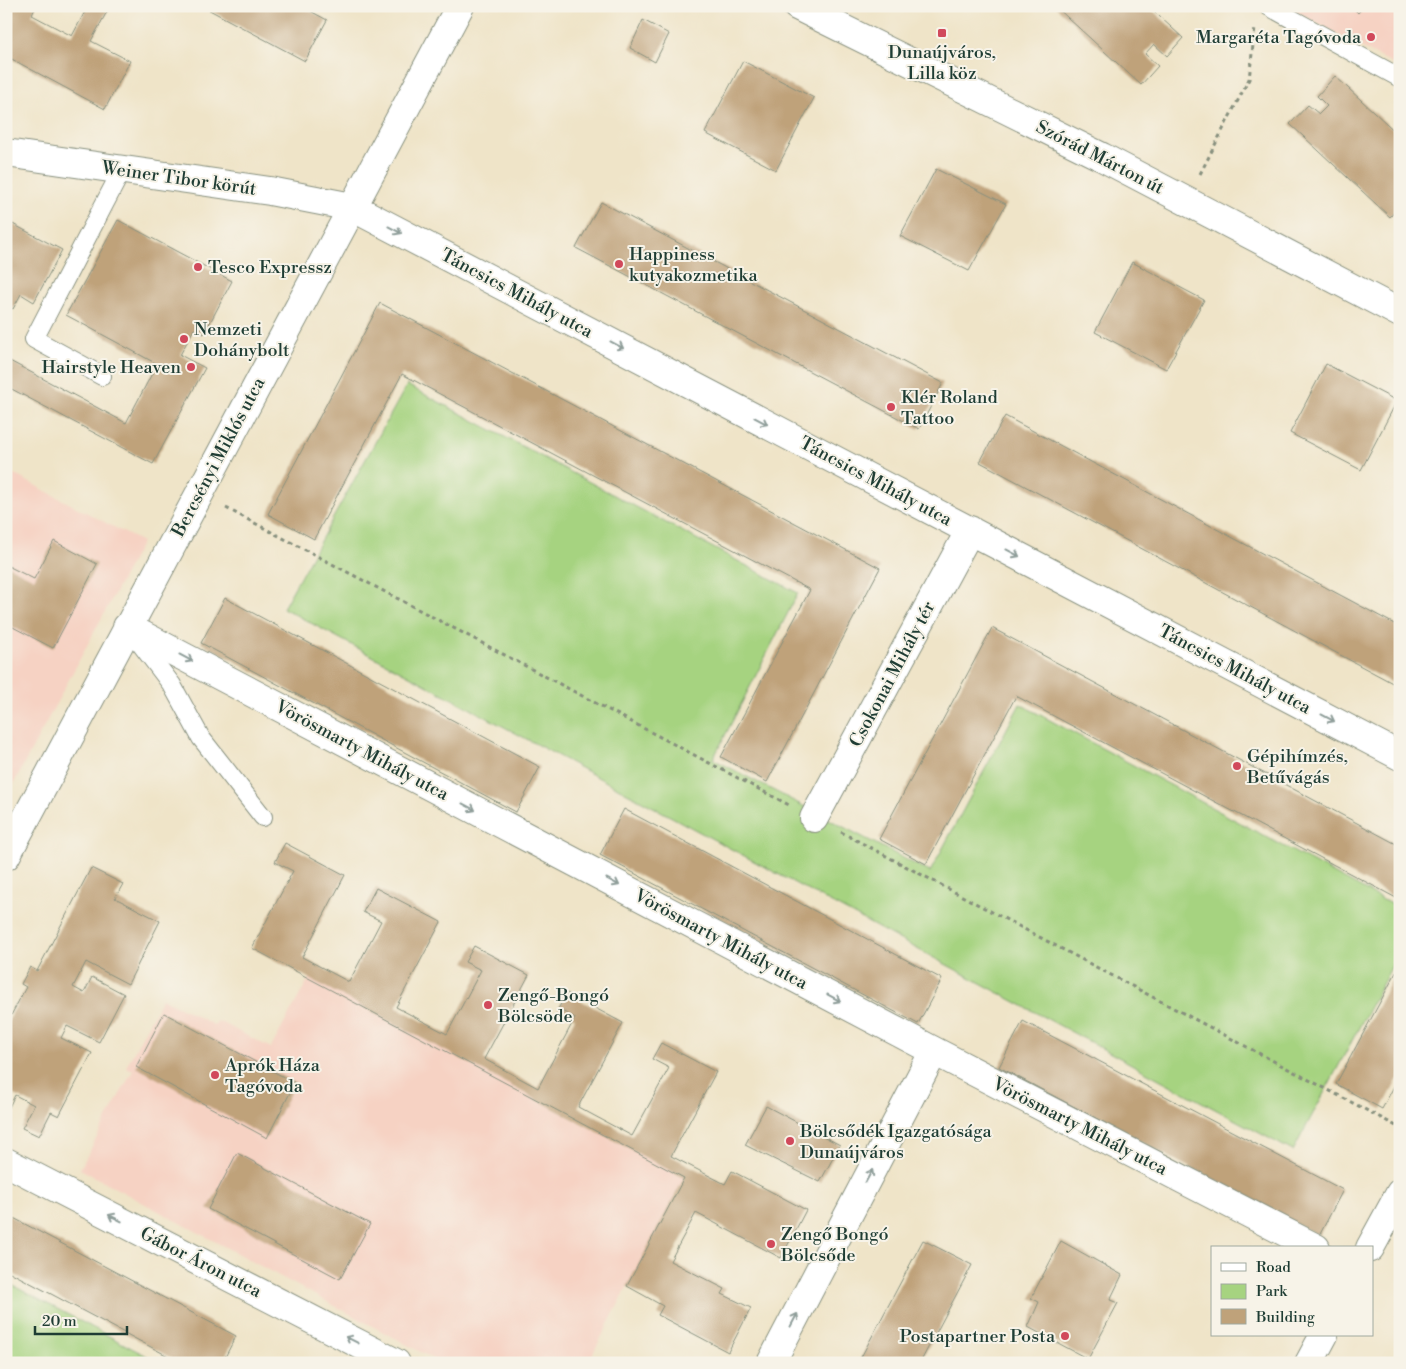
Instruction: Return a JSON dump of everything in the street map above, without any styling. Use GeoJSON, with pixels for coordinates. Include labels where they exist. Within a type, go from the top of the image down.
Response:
{"type":"FeatureCollection","features":[{"type":"Feature","properties":{"kind":"street","name":"Bercsényi Miklós utca"},"geometry":{"type":"LineString","coordinates":[[6,856],[460,6]]}},
{"type":"Feature","properties":{"kind":"street","name":"Szórád Márton út"},"geometry":{"type":"LineString","coordinates":[[797,6],[1102,157],[1400,313]]}},
{"type":"Feature","properties":{"kind":"street","name":"Weiner Tibor körút"},"geometry":{"type":"LineString","coordinates":[[6,153],[270,191],[352,207]]}},
{"type":"Feature","properties":{"kind":"street","name":"Táncsics Mihály utca"},"geometry":{"type":"LineString","coordinates":[[352,207],[1400,756]]}},
{"type":"Feature","properties":{"kind":"street","name":"Csokonai Mihály tér"},"geometry":{"type":"LineString","coordinates":[[814,818],[970,530]]}},
{"type":"Feature","properties":{"kind":"street","name":"Vörösmarty Mihály utca"},"geometry":{"type":"LineString","coordinates":[[127,627],[934,1051],[1312,1246]]}},
{"type":"Feature","properties":{"kind":"street"},"geometry":{"type":"LineString","coordinates":[[771,1363],[934,1051]]}},
{"type":"Feature","properties":{"kind":"street","name":"Gábor Áron utca"},"geometry":{"type":"LineString","coordinates":[[6,1162],[396,1363]]}},
{"type":"Feature","properties":{"kind":"street"},"geometry":{"type":"LineString","coordinates":[[1371,1246],[1400,1193]]}},
{"type":"Feature","properties":{"kind":"street"},"geometry":{"type":"LineString","coordinates":[[1309,1363],[1323,1336]]}},
{"type":"Feature","properties":{"kind":"lane"},"geometry":{"type":"LineString","coordinates":[[1268,6],[1400,78]]}},
{"type":"Feature","properties":{"kind":"lane"},"geometry":{"type":"LineString","coordinates":[[102,376],[34,339],[122,170]]}},
{"type":"Feature","properties":{"kind":"lane"},"geometry":{"type":"LineString","coordinates":[[127,627],[172,685],[200,738],[263,817]]}},
{"type":"Feature","properties":{"kind":"path"},"geometry":{"type":"LineString","coordinates":[[1186,202],[1249,79],[1255,24]]}},
{"type":"Feature","properties":{"kind":"shaded area","name":"Margaréta Tagóvoda"},"geometry":{"type":"Polygon","coordinates":[[[1285,6],[1400,6],[1400,68],[1285,6]]]}},
{"type":"Feature","properties":{"kind":"shaded area"},"geometry":{"type":"Polygon","coordinates":[[[6,470],[142,542],[6,798],[6,470]]]}},
{"type":"Feature","properties":{"kind":"shaded area"},"geometry":{"type":"Polygon","coordinates":[[[309,978],[684,1178],[588,1363],[441,1363],[80,1169],[133,1070],[126,1067],[162,998],[214,1025],[218,1021],[271,1048],[309,978]]]}},
{"type":"Feature","properties":{"kind":"green space"},"geometry":{"type":"Polygon","coordinates":[[[407,385],[798,593],[713,759],[930,872],[1020,704],[1400,909],[1400,951],[1293,1151],[283,608],[407,385]]]}},
{"type":"Feature","properties":{"kind":"green space"},"geometry":{"type":"Polygon","coordinates":[[[6,1282],[160,1363],[6,1363],[6,1282]]]}},
{"type":"Feature","properties":{"kind":"building"},"geometry":{"type":"Polygon","coordinates":[[[6,6],[36,6],[32,15],[72,36],[88,6],[110,6],[91,41],[130,61],[105,109],[6,56],[6,6]]]}},
{"type":"Feature","properties":{"kind":"building"},"geometry":{"type":"Polygon","coordinates":[[[202,6],[301,6],[327,20],[305,61],[202,6]]]}},
{"type":"Feature","properties":{"kind":"building"},"geometry":{"type":"Polygon","coordinates":[[[1055,6],[1148,6],[1183,38],[1167,56],[1154,44],[1145,54],[1158,66],[1141,85],[1055,6]]]}},
{"type":"Feature","properties":{"kind":"building","name":"Margaréta Tagóvoda"},"geometry":{"type":"Polygon","coordinates":[[[1351,6],[1364,6],[1358,13],[1351,6]]]}},
{"type":"Feature","properties":{"kind":"building"},"geometry":{"type":"Polygon","coordinates":[[[643,20],[669,34],[655,62],[630,48],[643,20]]]}},
{"type":"Feature","properties":{"kind":"building"},"geometry":{"type":"Polygon","coordinates":[[[743,61],[814,98],[776,170],[705,133],[743,61]]]}},
{"type":"Feature","properties":{"kind":"building"},"geometry":{"type":"Polygon","coordinates":[[[1335,76],[1400,136],[1400,184],[1396,188],[1400,191],[1400,206],[1390,217],[1290,124],[1308,105],[1319,114],[1327,106],[1317,96],[1335,76]]]}},
{"type":"Feature","properties":{"kind":"building"},"geometry":{"type":"Polygon","coordinates":[[[936,169],[1006,204],[969,271],[900,236],[936,169]]]}},
{"type":"Feature","properties":{"kind":"building"},"geometry":{"type":"Polygon","coordinates":[[[601,202],[943,383],[919,429],[576,248],[601,202]]]}},
{"type":"Feature","properties":{"kind":"building"},"geometry":{"type":"Polygon","coordinates":[[[118,220],[232,281],[204,334],[194,329],[180,355],[205,368],[153,464],[6,386],[6,359],[126,423],[157,364],[66,315],[118,220]]]}},
{"type":"Feature","properties":{"kind":"building"},"geometry":{"type":"Polygon","coordinates":[[[7,221],[62,250],[34,302],[21,294],[13,309],[6,305],[7,221]]]}},
{"type":"Feature","properties":{"kind":"building"},"geometry":{"type":"Polygon","coordinates":[[[1132,262],[1204,300],[1166,369],[1095,332],[1132,262]]]}},
{"type":"Feature","properties":{"kind":"building"},"geometry":{"type":"Polygon","coordinates":[[[380,303],[880,568],[767,782],[721,757],[810,590],[402,374],[314,539],[268,514],[380,303]]]}},
{"type":"Feature","properties":{"kind":"building"},"geometry":{"type":"Polygon","coordinates":[[[1326,364],[1397,401],[1361,470],[1290,433],[1326,364]]]}},
{"type":"Feature","properties":{"kind":"building"},"geometry":{"type":"Polygon","coordinates":[[[1005,416],[1400,627],[1400,687],[980,462],[1005,416]]]}},
{"type":"Feature","properties":{"kind":"building"},"geometry":{"type":"Polygon","coordinates":[[[54,541],[97,564],[53,648],[9,625],[11,620],[6,618],[6,565],[34,579],[54,541]]]}},
{"type":"Feature","properties":{"kind":"building"},"geometry":{"type":"Polygon","coordinates":[[[225,598],[540,767],[516,812],[201,643],[225,598]]]}},
{"type":"Feature","properties":{"kind":"building"},"geometry":{"type":"Polygon","coordinates":[[[992,628],[1400,846],[1400,900],[1016,696],[926,864],[879,839],[992,628]]]}},
{"type":"Feature","properties":{"kind":"building"},"geometry":{"type":"Polygon","coordinates":[[[624,809],[942,979],[918,1024],[600,855],[624,809]]]}},
{"type":"Feature","properties":{"kind":"building","name":"Zengő-Bongó Bölcsöde"},"geometry":{"type":"Polygon","coordinates":[[[285,843],[345,875],[302,957],[349,982],[381,921],[363,912],[376,888],[441,922],[396,1007],[447,1034],[481,970],[465,962],[474,946],[529,975],[484,1059],[538,1088],[575,1018],[558,1009],[567,993],[623,1023],[578,1107],[632,1136],[669,1068],[652,1059],[661,1043],[716,1072],[671,1156],[725,1184],[732,1171],[806,1210],[781,1258],[696,1213],[670,1261],[725,1289],[722,1294],[751,1308],[728,1352],[658,1315],[663,1306],[627,1286],[684,1178],[252,948],[293,871],[275,862],[285,843]]]}},
{"type":"Feature","properties":{"kind":"building"},"geometry":{"type":"Polygon","coordinates":[[[91,868],[123,884],[115,898],[160,921],[128,984],[86,962],[73,987],[84,993],[92,977],[124,994],[99,1042],[67,1026],[61,1038],[92,1053],[59,1116],[51,1112],[39,1136],[22,1128],[34,1105],[15,1095],[8,1109],[6,1109],[6,1025],[26,987],[21,984],[30,967],[37,971],[91,868]]]}},
{"type":"Feature","properties":{"kind":"building"},"geometry":{"type":"Polygon","coordinates":[[[1400,965],[1400,1075],[1382,1109],[1336,1084],[1400,965]]]}},
{"type":"Feature","properties":{"kind":"building","name":"Aprók Háza Tagóvoda"},"geometry":{"type":"Polygon","coordinates":[[[164,1013],[295,1083],[267,1138],[136,1067],[164,1013]]]}},
{"type":"Feature","properties":{"kind":"building"},"geometry":{"type":"Polygon","coordinates":[[[1023,1021],[1343,1190],[1319,1236],[999,1067],[1023,1021]]]}},
{"type":"Feature","properties":{"kind":"building","name":"Bölcsődék Igazgatósága Dunaújváros"},"geometry":{"type":"Polygon","coordinates":[[[766,1106],[840,1145],[820,1182],[745,1145],[766,1106]]]}},
{"type":"Feature","properties":{"kind":"building"},"geometry":{"type":"Polygon","coordinates":[[[237,1153],[370,1224],[340,1279],[208,1209],[237,1153]]]}},
{"type":"Feature","properties":{"kind":"building"},"geometry":{"type":"Polygon","coordinates":[[[6,1214],[236,1336],[222,1363],[181,1363],[6,1270],[6,1214]]]}},
{"type":"Feature","properties":{"kind":"building"},"geometry":{"type":"Polygon","coordinates":[[[923,1240],[972,1265],[920,1363],[858,1363],[923,1240]]]}},
{"type":"Feature","properties":{"kind":"building"},"geometry":{"type":"Polygon","coordinates":[[[1061,1241],[1122,1275],[1110,1300],[1118,1303],[1088,1359],[1028,1327],[1039,1302],[1031,1298],[1061,1241]]]}},
{"type":"Feature","properties":{"kind":"place","name":"Dunaújváros, Lilla köz"},"geometry":{"type":"Point","coordinates":[942,33]}},
{"type":"Feature","properties":{"kind":"place","name":"Margaréta Tagóvoda"},"geometry":{"type":"Point","coordinates":[1371,37]}},
{"type":"Feature","properties":{"kind":"place","name":"Happiness kutyakozmetika"},"geometry":{"type":"Point","coordinates":[619,264]}},
{"type":"Feature","properties":{"kind":"place","name":"Tesco Expressz"},"geometry":{"type":"Point","coordinates":[198,267]}},
{"type":"Feature","properties":{"kind":"place","name":"Nemzeti Dohánybolt"},"geometry":{"type":"Point","coordinates":[184,339]}},
{"type":"Feature","properties":{"kind":"place","name":"Hairstyle Heaven"},"geometry":{"type":"Point","coordinates":[191,367]}},
{"type":"Feature","properties":{"kind":"place","name":"Klér Roland Tattoo"},"geometry":{"type":"Point","coordinates":[891,407]}},
{"type":"Feature","properties":{"kind":"place","name":"Gépihímzés, Betűvágás"},"geometry":{"type":"Point","coordinates":[1237,766]}},
{"type":"Feature","properties":{"kind":"place","name":"Zengő-Bongó Bölcsöde"},"geometry":{"type":"Point","coordinates":[488,1005]}},
{"type":"Feature","properties":{"kind":"place","name":"Aprók Háza Tagóvoda"},"geometry":{"type":"Point","coordinates":[215,1075]}},
{"type":"Feature","properties":{"kind":"place","name":"Bölcsődék Igazgatósága Dunaújváros"},"geometry":{"type":"Point","coordinates":[790,1141]}},
{"type":"Feature","properties":{"kind":"place","name":"Zengő Bongó Bölcsőde"},"geometry":{"type":"Point","coordinates":[771,1244]}},
{"type":"Feature","properties":{"kind":"place","name":"Postapartner Posta"},"geometry":{"type":"Point","coordinates":[1065,1336]}}]}
